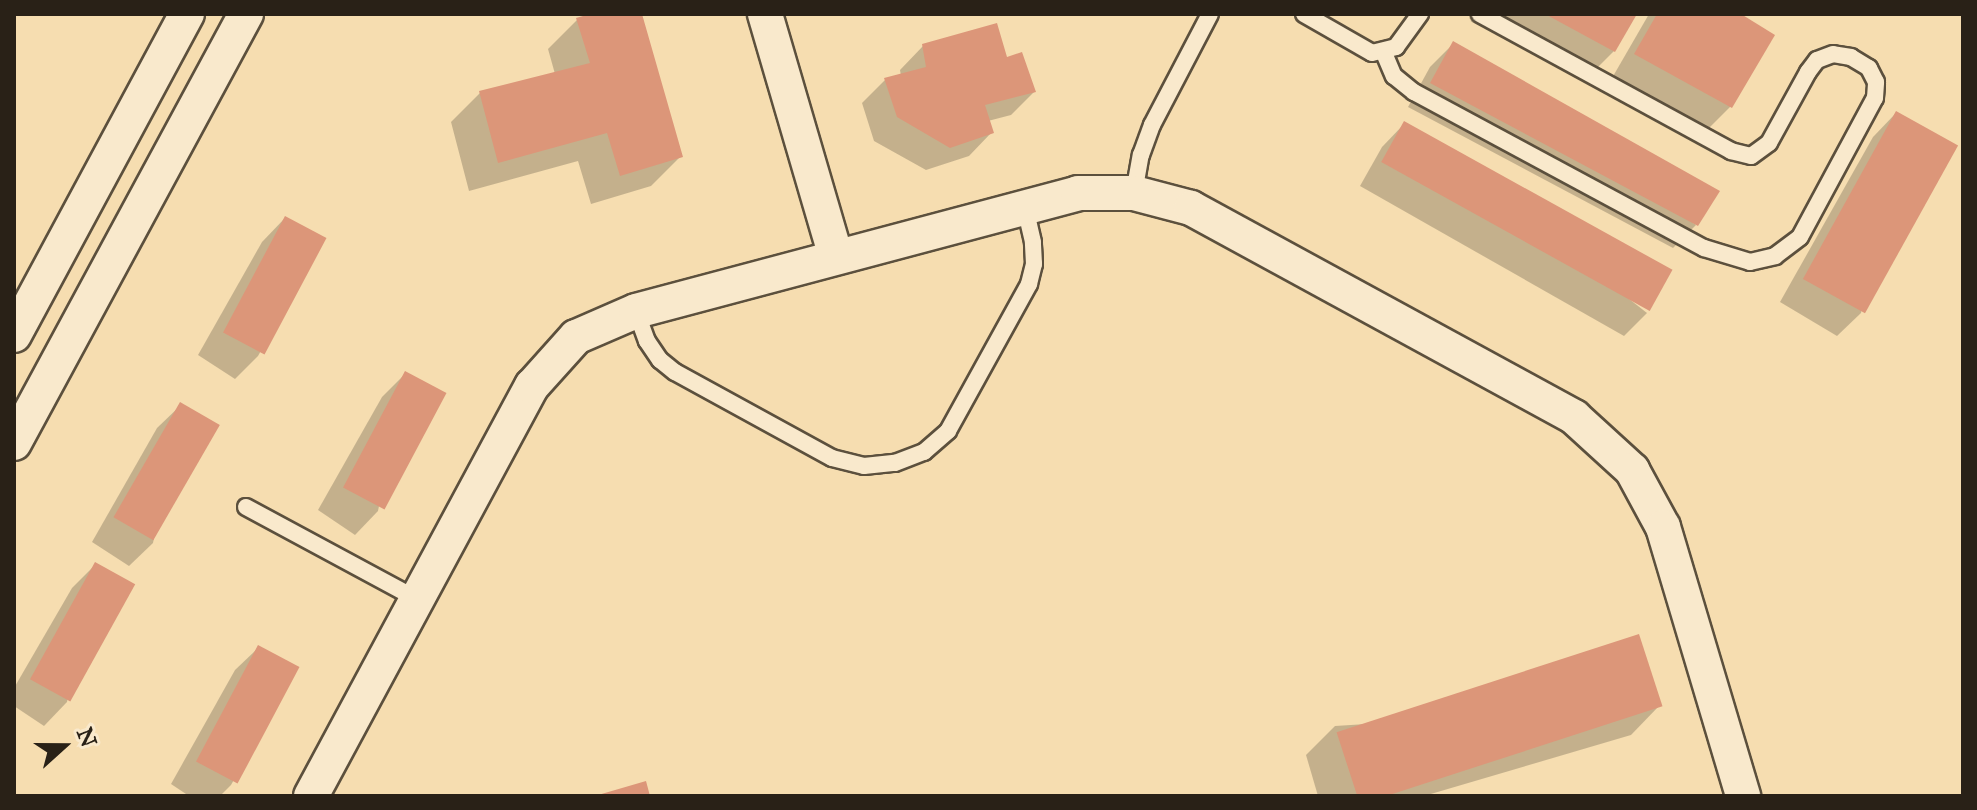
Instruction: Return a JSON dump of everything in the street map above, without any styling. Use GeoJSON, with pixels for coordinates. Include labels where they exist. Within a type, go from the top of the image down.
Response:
{"type":"FeatureCollection","features":[{"type":"Feature","properties":{"kind":"street"},"geometry":{"type":"LineString","coordinates":[[14,335],[187,14]]}},
{"type":"Feature","properties":{"kind":"street"},"geometry":{"type":"LineString","coordinates":[[14,443],[246,14]]}},
{"type":"Feature","properties":{"kind":"street"},"geometry":{"type":"LineString","coordinates":[[765,14],[836,257]]}},
{"type":"Feature","properties":{"kind":"street"},"geometry":{"type":"LineString","coordinates":[[311,796],[532,386],[576,337],[636,311],[1078,193],[1134,193],[1191,208],[1574,417],[1632,470],[1663,527],[1743,796]]}},
{"type":"Feature","properties":{"kind":"lane"},"geometry":{"type":"LineString","coordinates":[[1134,193],[1152,125],[1210,14]]}},
{"type":"Feature","properties":{"kind":"lane"},"geometry":{"type":"LineString","coordinates":[[1304,14],[1358,48],[1384,53],[1407,36],[1420,14]]}},
{"type":"Feature","properties":{"kind":"lane"},"geometry":{"type":"LineString","coordinates":[[1384,53],[1394,76],[1414,92],[1704,248],[1750,262],[1775,256],[1800,237],[1875,98],[1876,82],[1869,68],[1851,57],[1833,54],[1817,60],[1769,143],[1751,156],[1741,154],[1480,14]]}},
{"type":"Feature","properties":{"kind":"lane"},"geometry":{"type":"LineString","coordinates":[[636,311],[647,341],[660,360],[675,372],[832,458],[864,466],[895,463],[924,452],[948,431],[1029,284],[1034,264],[1033,242],[1025,207]]}},
{"type":"Feature","properties":{"kind":"lane"},"geometry":{"type":"LineString","coordinates":[[246,507],[417,599]]}},
{"type":"Feature","properties":{"kind":"building"},"geometry":{"type":"Polygon","coordinates":[[[590,14],[642,14],[683,157],[620,176],[607,133],[498,163],[479,91],[590,63],[576,18],[590,14]]]}},
{"type":"Feature","properties":{"kind":"building"},"geometry":{"type":"Polygon","coordinates":[[[1545,14],[1637,14],[1615,52],[1545,14]]]}},
{"type":"Feature","properties":{"kind":"building"},"geometry":{"type":"Polygon","coordinates":[[[1657,14],[1741,14],[1775,35],[1732,108],[1634,54],[1657,14]]]}},
{"type":"Feature","properties":{"kind":"building"},"geometry":{"type":"Polygon","coordinates":[[[997,23],[1007,57],[1022,52],[1036,92],[985,105],[994,133],[950,148],[897,117],[884,78],[926,67],[922,44],[997,23]]]}},
{"type":"Feature","properties":{"kind":"building"},"geometry":{"type":"Polygon","coordinates":[[[1453,41],[1720,191],[1698,226],[1430,83],[1453,41]]]}},
{"type":"Feature","properties":{"kind":"building"},"geometry":{"type":"Polygon","coordinates":[[[1896,111],[1958,145],[1865,313],[1803,279],[1896,111]]]}},
{"type":"Feature","properties":{"kind":"building"},"geometry":{"type":"Polygon","coordinates":[[[1404,121],[1673,270],[1650,311],[1381,162],[1404,121]]]}},
{"type":"Feature","properties":{"kind":"building"},"geometry":{"type":"Polygon","coordinates":[[[285,216],[326,238],[265,355],[223,333],[285,216]]]}},
{"type":"Feature","properties":{"kind":"building"},"geometry":{"type":"Polygon","coordinates":[[[405,371],[446,393],[385,510],[343,488],[405,371]]]}},
{"type":"Feature","properties":{"kind":"building"},"geometry":{"type":"Polygon","coordinates":[[[180,402],[220,425],[153,540],[114,517],[180,402]]]}},
{"type":"Feature","properties":{"kind":"building"},"geometry":{"type":"Polygon","coordinates":[[[95,562],[135,584],[70,702],[30,679],[95,562]]]}},
{"type":"Feature","properties":{"kind":"building"},"geometry":{"type":"Polygon","coordinates":[[[1639,634],[1662,706],[1386,796],[1357,796],[1337,732],[1639,634]]]}},
{"type":"Feature","properties":{"kind":"building"},"geometry":{"type":"Polygon","coordinates":[[[258,645],[299,667],[238,784],[196,762],[258,645]]]}},
{"type":"Feature","properties":{"kind":"building"},"geometry":{"type":"Polygon","coordinates":[[[646,781],[650,796],[598,795],[646,781]]]}}]}
